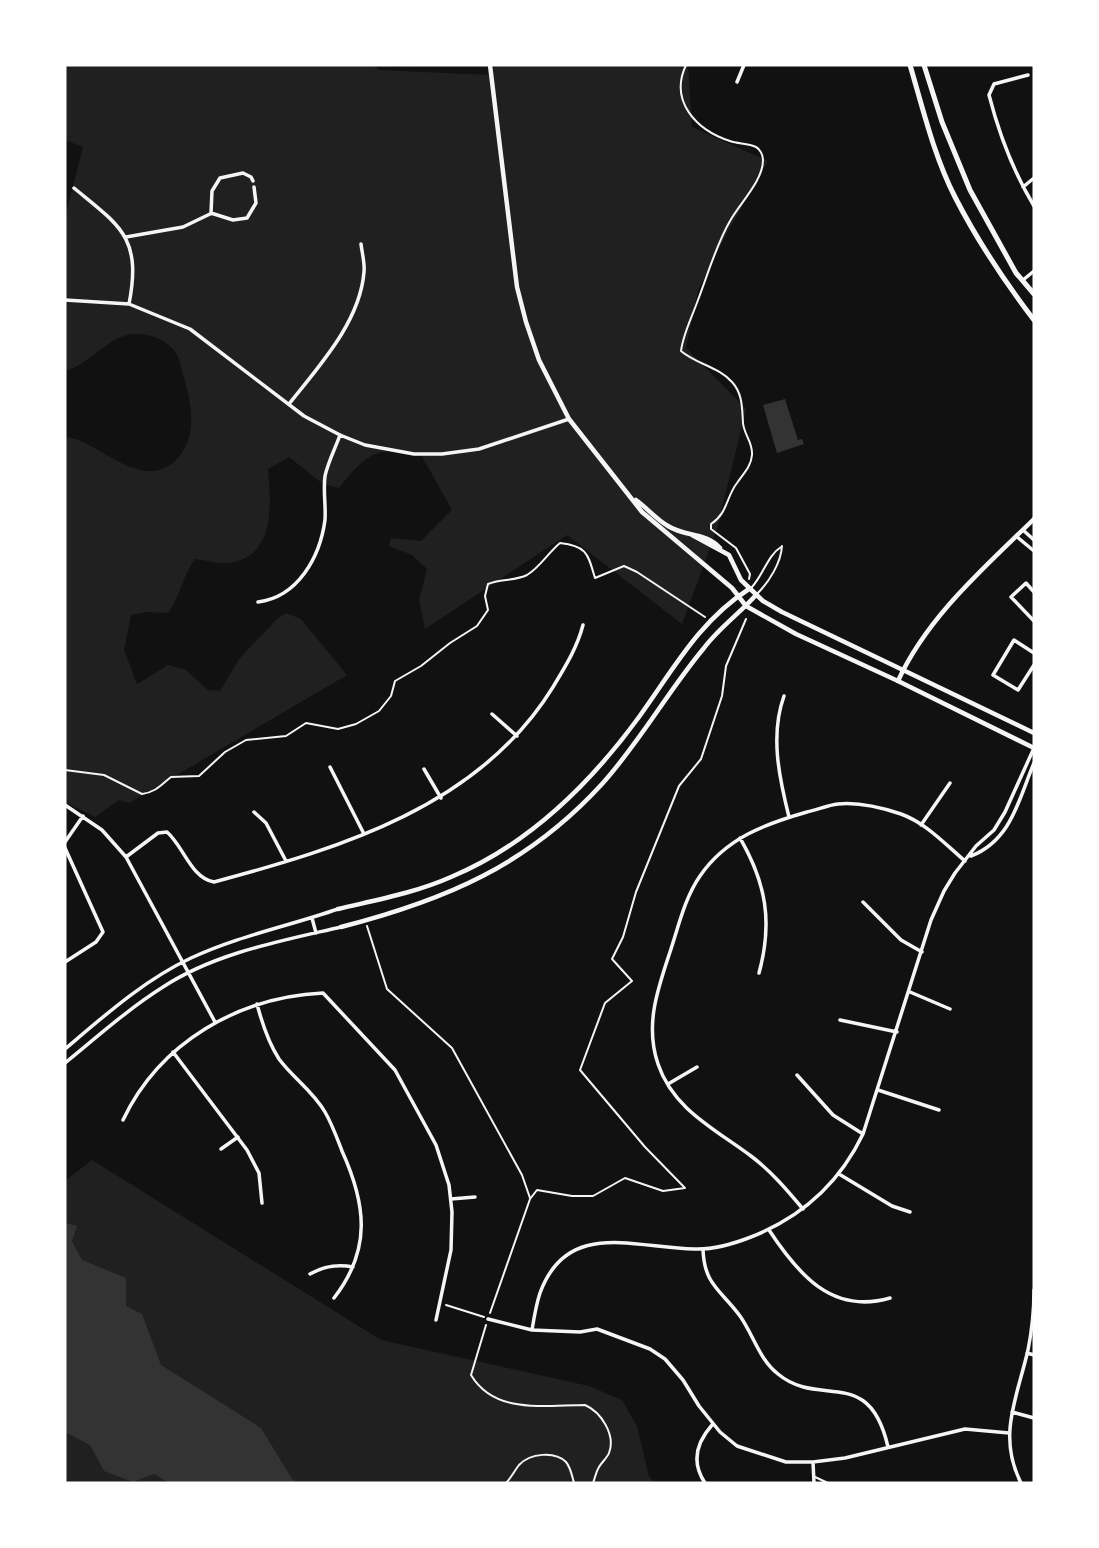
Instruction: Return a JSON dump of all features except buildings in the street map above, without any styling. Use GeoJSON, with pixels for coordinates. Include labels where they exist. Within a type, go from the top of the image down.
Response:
{"type":"FeatureCollection","features":[{"type":"Feature","properties":{"kind":"main road"},"geometry":{"type":"LineString","coordinates":[[910,65],[931,138],[955,197],[1004,278],[1034,320]]}},
{"type":"Feature","properties":{"kind":"main road"},"geometry":{"type":"LineString","coordinates":[[924,65],[942,122],[970,190],[1016,273],[1034,294]]}},
{"type":"Feature","properties":{"kind":"street"},"geometry":{"type":"LineString","coordinates":[[490,65],[517,287],[539,360],[569,419],[587,445],[633,497],[670,528],[692,535],[722,551],[733,562],[749,589],[782,612],[1034,733]]}},
{"type":"Feature","properties":{"kind":"street"},"geometry":{"type":"LineString","coordinates":[[737,82],[744,65]]}},
{"type":"Feature","properties":{"kind":"street"},"geometry":{"type":"LineString","coordinates":[[1028,75],[994,84],[989,95],[998,132],[1034,206]]}},
{"type":"Feature","properties":{"kind":"street"},"geometry":{"type":"LineString","coordinates":[[126,237],[183,228],[211,213],[233,220],[247,218],[256,203],[251,177],[243,173],[220,178],[212,191],[211,213]]}},
{"type":"Feature","properties":{"kind":"street"},"geometry":{"type":"LineString","coordinates":[[1023,187],[1034,178]]}},
{"type":"Feature","properties":{"kind":"street"},"geometry":{"type":"LineString","coordinates":[[74,187],[104,211],[126,237],[132,273],[129,304]]}},
{"type":"Feature","properties":{"kind":"street"},"geometry":{"type":"LineString","coordinates":[[289,404],[336,342],[351,317],[365,270],[361,244]]}},
{"type":"Feature","properties":{"kind":"street"},"geometry":{"type":"LineString","coordinates":[[1023,280],[1034,271]]}},
{"type":"Feature","properties":{"kind":"street"},"geometry":{"type":"LineString","coordinates":[[65,300],[129,304],[190,330],[304,416],[365,445],[391,451],[442,454],[479,449],[569,419]]}},
{"type":"Feature","properties":{"kind":"street"},"geometry":{"type":"LineString","coordinates":[[258,602],[272,600],[289,590],[314,558],[325,520],[325,477],[340,435]]}},
{"type":"Feature","properties":{"kind":"street"},"geometry":{"type":"LineString","coordinates":[[532,1330],[538,1296],[545,1281],[562,1258],[574,1250],[601,1241],[703,1249],[733,1244],[769,1230],[803,1209],[829,1187],[863,1134],[944,891],[976,846],[994,830],[1034,748],[796,634],[746,606],[718,576],[642,512],[633,497]]}},
{"type":"Feature","properties":{"kind":"street"},"geometry":{"type":"LineString","coordinates":[[898,681],[908,660],[938,618],[976,575],[1034,519]]}},
{"type":"Feature","properties":{"kind":"street"},"geometry":{"type":"LineString","coordinates":[[1023,530],[1034,540]]}},
{"type":"Feature","properties":{"kind":"street"},"geometry":{"type":"LineString","coordinates":[[1016,536],[1034,551]]}},
{"type":"Feature","properties":{"kind":"street"},"geometry":{"type":"LineString","coordinates":[[1034,592],[1026,583],[1011,597],[1034,621]]}},
{"type":"Feature","properties":{"kind":"street"},"geometry":{"type":"LineString","coordinates":[[65,1049],[157,976],[184,961],[231,941],[338,909],[407,893],[452,877],[490,858],[536,827],[586,780],[640,715],[681,654],[709,620],[749,589]]}},
{"type":"Feature","properties":{"kind":"street"},"geometry":{"type":"LineString","coordinates":[[65,1063],[163,987],[190,972],[230,956],[366,921],[437,898],[527,851],[570,816],[603,783],[706,645],[756,595]]}},
{"type":"Feature","properties":{"kind":"street"},"geometry":{"type":"LineString","coordinates":[[126,857],[158,833],[167,832],[174,838],[197,873],[206,881],[214,882],[286,861],[409,816],[465,782],[516,736],[555,684],[578,644],[583,625]]}},
{"type":"Feature","properties":{"kind":"street"},"geometry":{"type":"LineString","coordinates":[[1034,653],[1014,640],[993,674],[1018,690],[1034,665]]}},
{"type":"Feature","properties":{"kind":"street"},"geometry":{"type":"LineString","coordinates":[[784,696],[777,720],[778,762],[789,817]]}},
{"type":"Feature","properties":{"kind":"street"},"geometry":{"type":"LineString","coordinates":[[492,714],[516,736]]}},
{"type":"Feature","properties":{"kind":"street"},"geometry":{"type":"LineString","coordinates":[[969,856],[981,852],[1001,835],[1013,817],[1034,762]]}},
{"type":"Feature","properties":{"kind":"street"},"geometry":{"type":"LineString","coordinates":[[330,767],[365,834]]}},
{"type":"Feature","properties":{"kind":"street"},"geometry":{"type":"LineString","coordinates":[[424,769],[441,798]]}},
{"type":"Feature","properties":{"kind":"street"},"geometry":{"type":"LineString","coordinates":[[921,825],[950,782]]}},
{"type":"Feature","properties":{"kind":"street"},"geometry":{"type":"LineString","coordinates":[[803,1209],[777,1179],[752,1157],[683,1105],[668,1084],[658,1063],[652,1014],[658,988],[693,887],[713,860],[740,838],[763,825],[837,804],[861,805],[898,813],[921,825],[965,861]]}},
{"type":"Feature","properties":{"kind":"street"},"geometry":{"type":"LineString","coordinates":[[65,805],[107,834],[126,857],[215,1022]]}},
{"type":"Feature","properties":{"kind":"street"},"geometry":{"type":"LineString","coordinates":[[254,812],[266,823],[286,861]]}},
{"type":"Feature","properties":{"kind":"street"},"geometry":{"type":"LineString","coordinates":[[1005,812],[1013,817]]}},
{"type":"Feature","properties":{"kind":"street"},"geometry":{"type":"LineString","coordinates":[[65,842],[83,816]]}},
{"type":"Feature","properties":{"kind":"street"},"geometry":{"type":"LineString","coordinates":[[994,830],[1001,835]]}},
{"type":"Feature","properties":{"kind":"street"},"geometry":{"type":"LineString","coordinates":[[740,838],[751,856],[761,882],[766,906],[766,948],[759,973]]}},
{"type":"Feature","properties":{"kind":"street"},"geometry":{"type":"LineString","coordinates":[[65,848],[103,932],[96,942],[65,962]]}},
{"type":"Feature","properties":{"kind":"street"},"geometry":{"type":"LineString","coordinates":[[863,902],[901,940],[922,952]]}},
{"type":"Feature","properties":{"kind":"street"},"geometry":{"type":"LineString","coordinates":[[312,918],[316,933]]}},
{"type":"Feature","properties":{"kind":"street"},"geometry":{"type":"LineString","coordinates":[[910,992],[950,1009]]}},
{"type":"Feature","properties":{"kind":"street"},"geometry":{"type":"LineString","coordinates":[[123,1120],[130,1104],[173,1052],[215,1022],[257,1004],[323,993],[396,1070],[436,1145],[451,1199],[451,1250],[436,1320]]}},
{"type":"Feature","properties":{"kind":"street"},"geometry":{"type":"LineString","coordinates":[[257,1004],[266,1034],[279,1058],[311,1091],[325,1112],[356,1184],[361,1203],[358,1250],[347,1281],[334,1298]]}},
{"type":"Feature","properties":{"kind":"street"},"geometry":{"type":"LineString","coordinates":[[840,1020],[897,1032]]}},
{"type":"Feature","properties":{"kind":"street"},"geometry":{"type":"LineString","coordinates":[[173,1052],[238,1137],[258,1173],[262,1203]]}},
{"type":"Feature","properties":{"kind":"street"},"geometry":{"type":"LineString","coordinates":[[668,1084],[696,1067]]}},
{"type":"Feature","properties":{"kind":"street"},"geometry":{"type":"LineString","coordinates":[[797,1075],[834,1115],[863,1134]]}},
{"type":"Feature","properties":{"kind":"street"},"geometry":{"type":"LineString","coordinates":[[878,1090],[939,1110]]}},
{"type":"Feature","properties":{"kind":"street"},"geometry":{"type":"LineString","coordinates":[[221,1149],[238,1137]]}},
{"type":"Feature","properties":{"kind":"street"},"geometry":{"type":"LineString","coordinates":[[839,1174],[892,1206],[910,1212]]}},
{"type":"Feature","properties":{"kind":"street"},"geometry":{"type":"LineString","coordinates":[[451,1199],[475,1197]]}},
{"type":"Feature","properties":{"kind":"street"},"geometry":{"type":"LineString","coordinates":[[769,1230],[789,1261],[812,1282],[832,1295],[857,1303],[872,1303],[890,1298]]}},
{"type":"Feature","properties":{"kind":"street"},"geometry":{"type":"LineString","coordinates":[[703,1249],[703,1264],[711,1283],[741,1317],[762,1357],[779,1376],[802,1386],[832,1390],[863,1400],[876,1413],[884,1428],[888,1447]]}},
{"type":"Feature","properties":{"kind":"street"},"geometry":{"type":"LineString","coordinates":[[310,1274],[321,1268],[353,1267]]}},
{"type":"Feature","properties":{"kind":"street"},"geometry":{"type":"LineString","coordinates":[[1021,1483],[1009,1453],[1009,1433],[1027,1353],[1034,1290]]}},
{"type":"Feature","properties":{"kind":"street"},"geometry":{"type":"LineString","coordinates":[[488,1319],[532,1330],[580,1332],[597,1329],[650,1349],[665,1359],[683,1380],[712,1425],[737,1446],[786,1462],[845,1458],[965,1429],[1009,1433]]}},
{"type":"Feature","properties":{"kind":"street"},"geometry":{"type":"LineString","coordinates":[[1027,1353],[1034,1355]]}},
{"type":"Feature","properties":{"kind":"street"},"geometry":{"type":"LineString","coordinates":[[1012,1412],[1034,1418]]}},
{"type":"Feature","properties":{"kind":"street"},"geometry":{"type":"LineString","coordinates":[[705,1483],[698,1469],[697,1450],[704,1434],[712,1425]]}},
{"type":"Feature","properties":{"kind":"street"},"geometry":{"type":"LineString","coordinates":[[813,1462],[814,1483]]}},
{"type":"Feature","properties":{"kind":"lane"},"geometry":{"type":"LineString","coordinates":[[749,589],[759,579],[776,550],[782,546],[782,555],[766,585],[756,595]]}},
{"type":"Feature","properties":{"kind":"lane"},"geometry":{"type":"LineString","coordinates":[[814,1476],[828,1483]]}},
{"type":"Feature","properties":{"kind":"path"},"geometry":{"type":"LineString","coordinates":[[686,65],[680,86],[682,102],[690,115],[713,134],[756,147],[764,159],[755,182],[730,221],[718,246],[681,351],[722,373],[734,383],[742,402],[743,423],[751,443],[752,456],[725,511],[711,524],[711,529],[736,548],[750,574],[750,579],[743,582]]}},
{"type":"Feature","properties":{"kind":"path"},"geometry":{"type":"LineString","coordinates":[[65,770],[104,775],[142,794],[159,789],[171,777],[203,774],[225,752],[252,738],[286,736],[306,723],[333,730],[356,724],[384,707],[391,696],[395,681],[477,626],[488,610],[485,596],[488,584],[525,576],[560,543],[576,546],[590,558],[595,579],[624,566],[709,620]]}},
{"type":"Feature","properties":{"kind":"path"},"geometry":{"type":"LineString","coordinates":[[593,1483],[598,1468],[609,1455],[611,1444],[607,1426],[592,1408],[585,1405],[510,1405],[491,1397],[471,1375],[530,1199],[537,1190],[572,1196],[593,1196],[625,1178],[663,1191],[685,1188],[645,1147],[580,1070],[605,1003],[632,981],[612,959],[623,937],[636,892],[679,786],[701,759],[722,696],[726,666],[746,619]]}},
{"type":"Feature","properties":{"kind":"path"},"geometry":{"type":"LineString","coordinates":[[366,921],[387,989],[452,1048],[522,1175],[530,1199]]}},
{"type":"Feature","properties":{"kind":"path"},"geometry":{"type":"LineString","coordinates":[[438,1302],[488,1319]]}},
{"type":"Feature","properties":{"kind":"path"},"geometry":{"type":"LineString","coordinates":[[506,1483],[521,1463],[536,1456],[555,1455],[569,1467],[574,1483]]}},
{"type":"Feature","properties":{"kind":"shaded area"},"geometry":{"type":"Polygon","coordinates":[[[65,65],[374,65],[379,70],[491,75],[495,65],[688,65],[692,127],[768,161],[698,290],[686,348],[746,409],[717,529],[682,624],[567,535],[425,629],[419,600],[427,569],[412,555],[389,546],[391,538],[421,541],[452,510],[420,453],[393,451],[373,455],[357,467],[339,488],[323,484],[289,457],[268,469],[270,498],[267,527],[263,540],[255,551],[244,559],[228,563],[195,559],[168,613],[147,612],[131,615],[124,650],[137,684],[168,665],[186,670],[208,690],[220,691],[239,659],[286,613],[301,619],[347,675],[129,803],[119,800],[95,817],[65,802],[65,437],[86,443],[129,466],[156,471],[172,463],[184,450],[191,429],[191,418],[189,396],[178,358],[173,348],[158,338],[134,334],[116,339],[82,363],[65,371],[65,217],[83,147],[65,140],[65,65]]]}},
{"type":"Feature","properties":{"kind":"shaded area"},"geometry":{"type":"Polygon","coordinates":[[[785,399],[798,440],[802,439],[804,444],[777,453],[763,405],[785,399]]]}},
{"type":"Feature","properties":{"kind":"shaded area"},"geometry":{"type":"Polygon","coordinates":[[[92,1160],[381,1340],[589,1386],[622,1400],[637,1426],[649,1477],[655,1483],[65,1483],[65,1181],[92,1160]]]}},
{"type":"Feature","properties":{"kind":"shaded area"},"geometry":{"type":"Polygon","coordinates":[[[65,1223],[77,1226],[72,1241],[82,1260],[126,1278],[126,1306],[142,1314],[161,1365],[261,1428],[292,1479],[299,1483],[169,1483],[154,1474],[133,1482],[104,1471],[90,1445],[65,1432],[65,1223]]]}}]}
